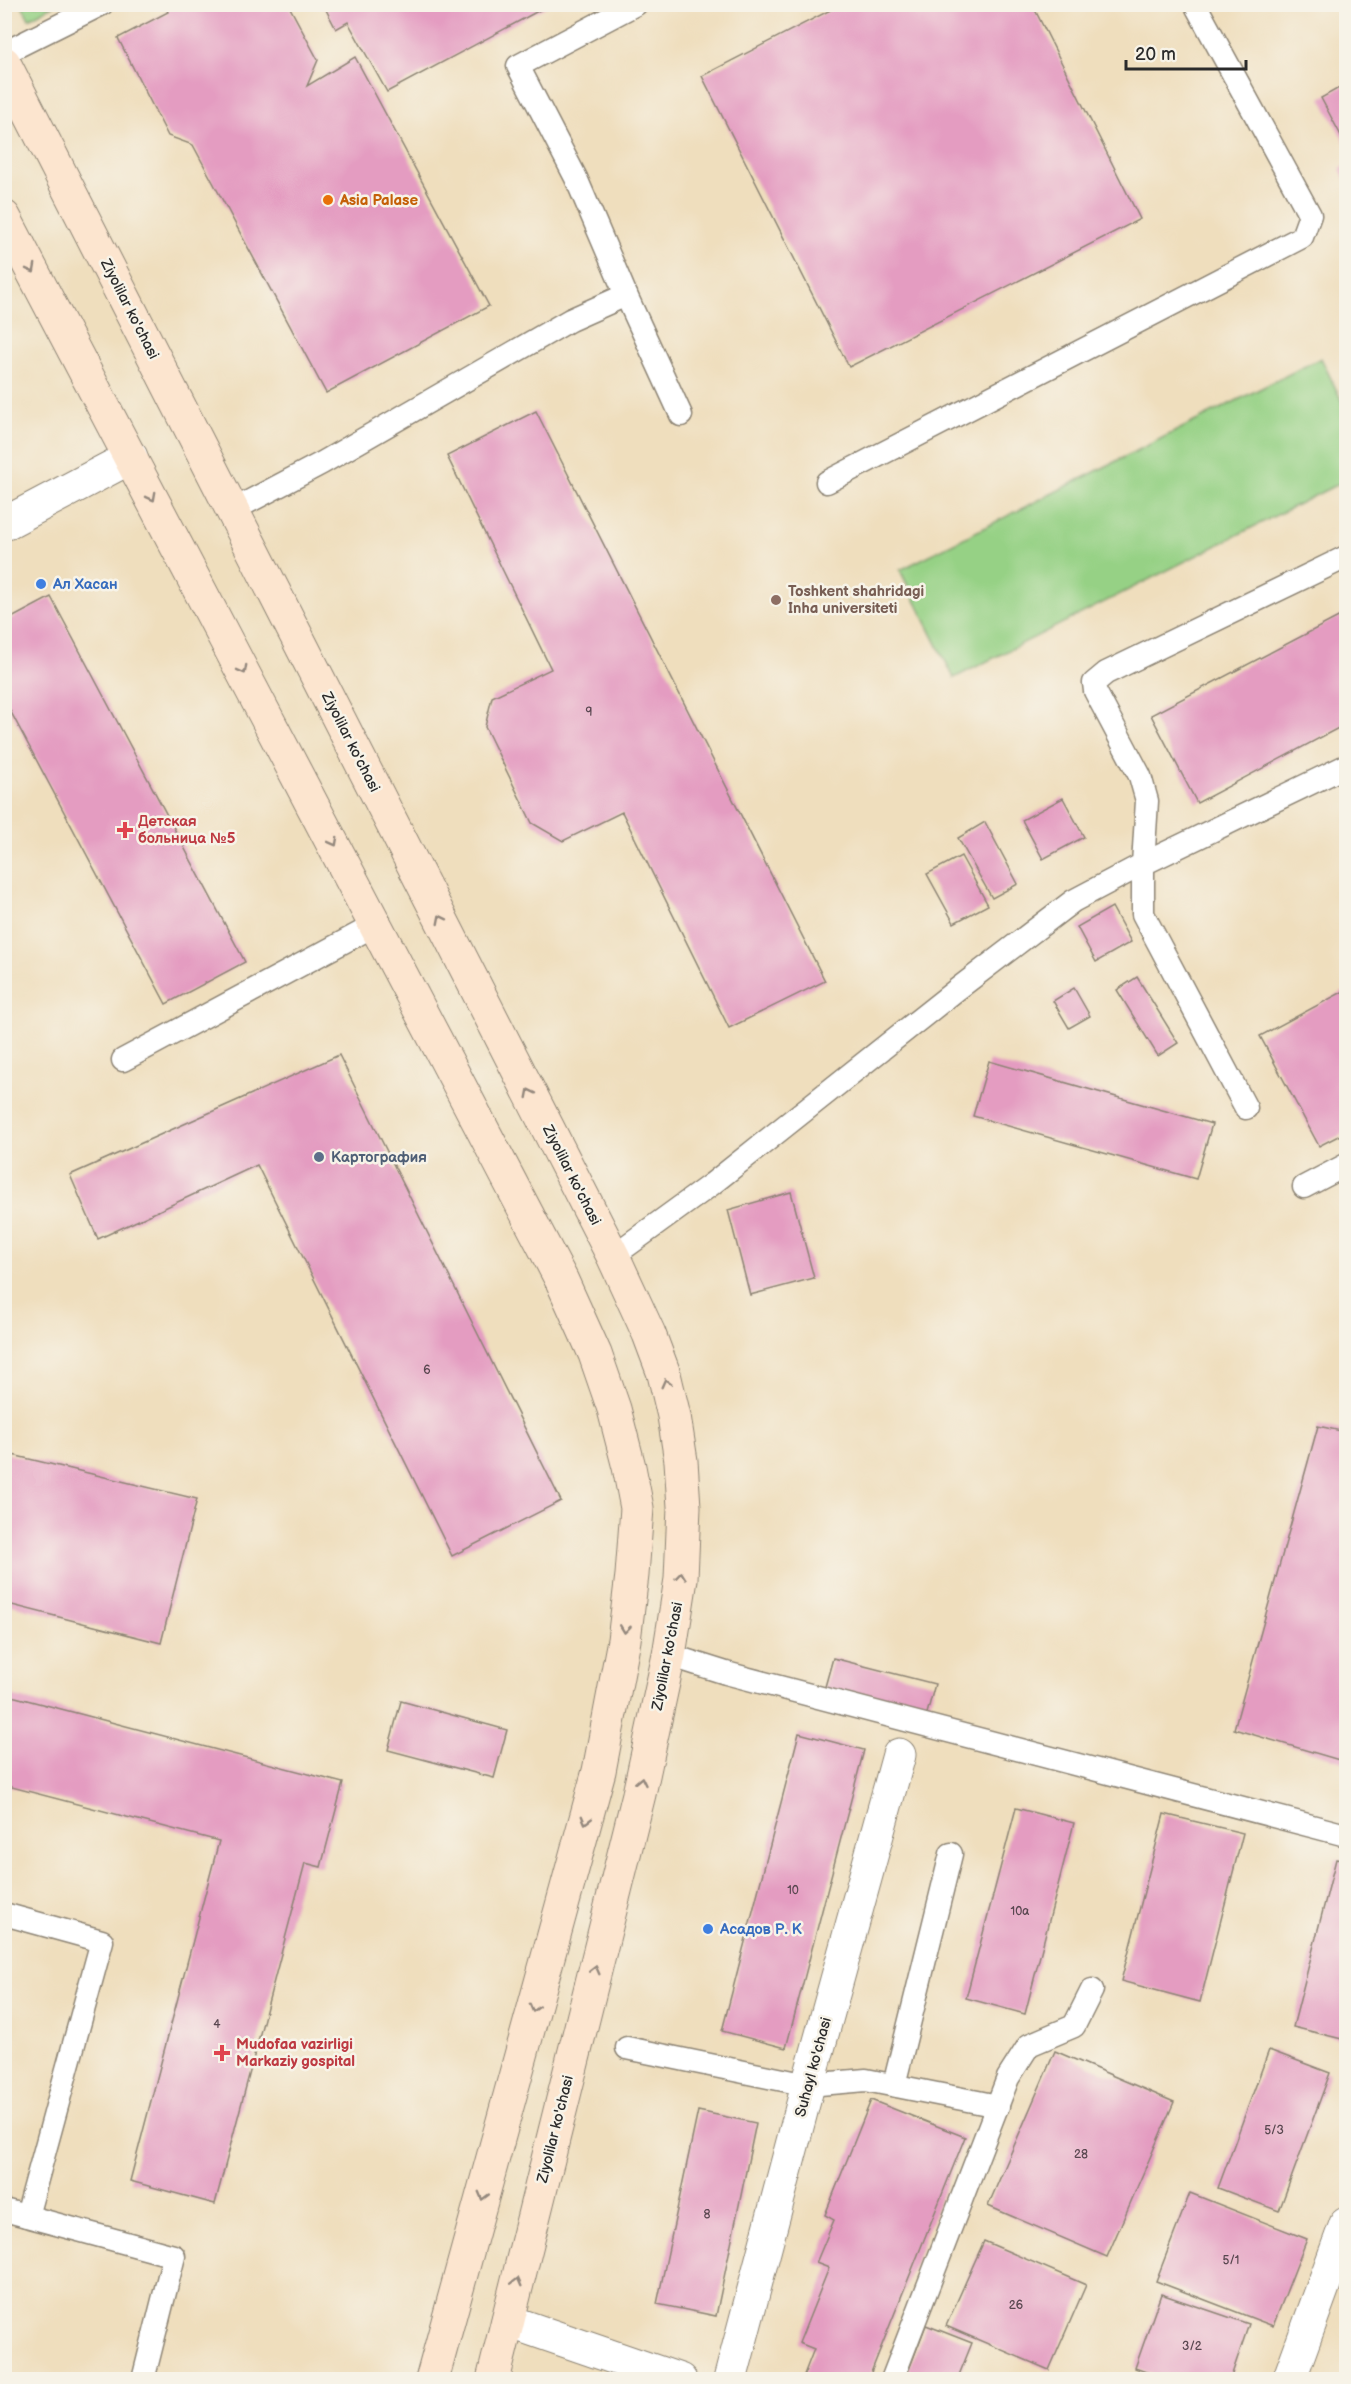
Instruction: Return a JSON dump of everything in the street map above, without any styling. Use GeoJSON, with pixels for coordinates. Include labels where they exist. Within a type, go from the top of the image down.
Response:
{"type":"FeatureCollection","features":[{"type":"Feature","properties":{"kind":"main road","name":"Ziyolilar ko'chasi"},"geometry":{"type":"LineString","coordinates":[[4,63],[613,1256],[649,1334],[664,1374],[674,1416],[681,1461],[684,1543],[681,1579],[669,1655],[639,1794],[493,2379]]}},
{"type":"Feature","properties":{"kind":"main road"},"geometry":{"type":"LineString","coordinates":[[4,217],[377,924],[562,1281],[590,1344],[614,1409],[637,1508],[636,1542],[624,1640],[599,1771],[432,2379]]}},
{"type":"Feature","properties":{"kind":"street"},"geometry":{"type":"LineString","coordinates":[[4,524],[131,458]]}},
{"type":"Feature","properties":{"kind":"street","name":"Suhayl ko'chasi"},"geometry":{"type":"LineString","coordinates":[[730,2379],[899,1755]]}},
{"type":"Feature","properties":{"kind":"street"},"geometry":{"type":"LineString","coordinates":[[1289,2379],[1347,2224]]}},
{"type":"Feature","properties":{"kind":"street"},"geometry":{"type":"LineString","coordinates":[[508,2321],[680,2379]]}},
{"type":"Feature","properties":{"kind":"lane"},"geometry":{"type":"LineString","coordinates":[[4,53],[102,4]]}},
{"type":"Feature","properties":{"kind":"lane"},"geometry":{"type":"LineString","coordinates":[[636,4],[518,66],[576,178],[626,295],[681,414]]}},
{"type":"Feature","properties":{"kind":"lane"},"geometry":{"type":"LineString","coordinates":[[827,482],[1302,237],[1310,215],[1195,4]]}},
{"type":"Feature","properties":{"kind":"lane"},"geometry":{"type":"LineString","coordinates":[[233,510],[322,463],[570,320],[626,295]]}},
{"type":"Feature","properties":{"kind":"lane"},"geometry":{"type":"LineString","coordinates":[[1246,1108],[1143,914],[1147,801],[1140,776],[1095,691],[1094,683],[1106,674],[1347,557]]}},
{"type":"Feature","properties":{"kind":"lane"},"geometry":{"type":"LineString","coordinates":[[613,1256],[712,1184],[955,991],[1073,901],[1143,864],[1347,766]]}},
{"type":"Feature","properties":{"kind":"lane"},"geometry":{"type":"LineString","coordinates":[[123,1060],[377,924]]}},
{"type":"Feature","properties":{"kind":"lane"},"geometry":{"type":"LineString","coordinates":[[1304,1187],[1347,1165]]}},
{"type":"Feature","properties":{"kind":"lane"},"geometry":{"type":"LineString","coordinates":[[669,1655],[726,1673],[1347,1835]]}},
{"type":"Feature","properties":{"kind":"lane"},"geometry":{"type":"LineString","coordinates":[[894,2085],[951,1854]]}},
{"type":"Feature","properties":{"kind":"lane"},"geometry":{"type":"LineString","coordinates":[[4,1914],[102,1941],[27,2216]]}},
{"type":"Feature","properties":{"kind":"lane"},"geometry":{"type":"LineString","coordinates":[[892,2379],[1008,2078],[1029,2045],[1074,2026],[1092,1990]]}},
{"type":"Feature","properties":{"kind":"lane"},"geometry":{"type":"LineString","coordinates":[[627,2048],[808,2085],[866,2080],[998,2106]]}},
{"type":"Feature","properties":{"kind":"lane"},"geometry":{"type":"LineString","coordinates":[[4,2210],[174,2256],[143,2379]]}},
{"type":"Feature","properties":{"kind":"green space"},"geometry":{"type":"Polygon","coordinates":[[[22,5],[54,5],[29,19],[22,5]]]}},
{"type":"Feature","properties":{"kind":"green space"},"geometry":{"type":"Polygon","coordinates":[[[1321,358],[1346,410],[1346,480],[954,678],[900,570],[1321,358]]]}},
{"type":"Feature","properties":{"kind":"building"},"geometry":{"type":"Polygon","coordinates":[[[164,4],[288,4],[318,60],[307,86],[355,57],[489,306],[326,393],[193,145],[168,136],[118,38],[168,12],[164,4]]]}},
{"type":"Feature","properties":{"kind":"building"},"geometry":{"type":"Polygon","coordinates":[[[323,4],[551,4],[387,92],[348,22],[336,29],[323,4]]]}},
{"type":"Feature","properties":{"kind":"building"},"geometry":{"type":"Polygon","coordinates":[[[842,4],[1032,4],[1140,219],[849,367],[702,76],[842,4]]]}},
{"type":"Feature","properties":{"kind":"building"},"geometry":{"type":"Polygon","coordinates":[[[1346,84],[1346,145],[1321,98],[1346,84]]]}},
{"type":"Feature","properties":{"kind":"building"},"geometry":{"type":"Polygon","coordinates":[[[1346,165],[1346,182],[1340,169],[1346,165]]]}},
{"type":"Feature","properties":{"kind":"building"},"geometry":{"type":"Polygon","coordinates":[[[536,411],[825,981],[729,1028],[622,812],[563,841],[532,823],[485,727],[492,697],[551,669],[447,456],[536,411]]]}},
{"type":"Feature","properties":{"kind":"building","name":"Детская больница №5"},"geometry":{"type":"Polygon","coordinates":[[[51,597],[245,962],[166,1004],[4,699],[4,622],[51,597]]]}},
{"type":"Feature","properties":{"kind":"building"},"geometry":{"type":"Polygon","coordinates":[[[1346,613],[1346,724],[1197,803],[1151,715],[1346,613]]]}},
{"type":"Feature","properties":{"kind":"building"},"geometry":{"type":"Polygon","coordinates":[[[1063,798],[1084,837],[1043,859],[1022,820],[1063,798]]]}},
{"type":"Feature","properties":{"kind":"building"},"geometry":{"type":"Polygon","coordinates":[[[985,822],[1018,884],[992,898],[958,838],[985,822]]]}},
{"type":"Feature","properties":{"kind":"building"},"geometry":{"type":"Polygon","coordinates":[[[961,856],[988,905],[954,923],[927,874],[961,856]]]}},
{"type":"Feature","properties":{"kind":"building"},"geometry":{"type":"Polygon","coordinates":[[[1112,907],[1131,942],[1096,962],[1077,927],[1112,907]]]}},
{"type":"Feature","properties":{"kind":"building"},"geometry":{"type":"Polygon","coordinates":[[[1137,977],[1178,1043],[1158,1056],[1117,990],[1137,977]]]}},
{"type":"Feature","properties":{"kind":"building"},"geometry":{"type":"Polygon","coordinates":[[[1074,988],[1090,1016],[1069,1028],[1053,1001],[1074,988]]]}},
{"type":"Feature","properties":{"kind":"building"},"geometry":{"type":"Polygon","coordinates":[[[1346,990],[1346,1132],[1319,1146],[1260,1036],[1346,990]]]}},
{"type":"Feature","properties":{"kind":"building"},"geometry":{"type":"Polygon","coordinates":[[[339,1055],[561,1501],[452,1556],[257,1165],[98,1239],[70,1175],[339,1055]]]}},
{"type":"Feature","properties":{"kind":"building"},"geometry":{"type":"Polygon","coordinates":[[[989,1061],[1212,1124],[1196,1179],[973,1116],[989,1061]]]}},
{"type":"Feature","properties":{"kind":"building"},"geometry":{"type":"Polygon","coordinates":[[[791,1192],[814,1278],[750,1295],[728,1210],[791,1192]]]}},
{"type":"Feature","properties":{"kind":"building"},"geometry":{"type":"Polygon","coordinates":[[[1318,1426],[1346,1432],[1346,1762],[1234,1729],[1318,1426]]]}},
{"type":"Feature","properties":{"kind":"building"},"geometry":{"type":"Polygon","coordinates":[[[4,1453],[197,1499],[161,1643],[4,1603],[4,1453]]]}},
{"type":"Feature","properties":{"kind":"building"},"geometry":{"type":"Polygon","coordinates":[[[833,1658],[935,1684],[925,1721],[823,1694],[833,1658]]]}},
{"type":"Feature","properties":{"kind":"building"},"geometry":{"type":"Polygon","coordinates":[[[4,1694],[343,1783],[321,1867],[305,1863],[215,2204],[130,2181],[219,1841],[4,1785],[4,1694]]]}},
{"type":"Feature","properties":{"kind":"building"},"geometry":{"type":"Polygon","coordinates":[[[401,1701],[507,1730],[494,1778],[388,1750],[401,1701]]]}},
{"type":"Feature","properties":{"kind":"building"},"geometry":{"type":"Polygon","coordinates":[[[799,1733],[864,1750],[786,2048],[722,2031],[799,1733]]]}},
{"type":"Feature","properties":{"kind":"building"},"geometry":{"type":"Polygon","coordinates":[[[1016,1808],[1074,1823],[1025,2014],[966,1998],[1016,1808]]]}},
{"type":"Feature","properties":{"kind":"building"},"geometry":{"type":"Polygon","coordinates":[[[1164,1814],[1243,1833],[1200,2002],[1121,1981],[1164,1814]]]}},
{"type":"Feature","properties":{"kind":"building"},"geometry":{"type":"Polygon","coordinates":[[[1336,1859],[1346,1861],[1346,2040],[1293,2027],[1336,1859]]]}},
{"type":"Feature","properties":{"kind":"building"},"geometry":{"type":"Polygon","coordinates":[[[1269,2050],[1330,2073],[1279,2211],[1218,2188],[1269,2050]]]}},
{"type":"Feature","properties":{"kind":"building"},"geometry":{"type":"Polygon","coordinates":[[[1055,2051],[1174,2102],[1107,2257],[988,2206],[1055,2051]]]}},
{"type":"Feature","properties":{"kind":"building"},"geometry":{"type":"Polygon","coordinates":[[[871,2100],[965,2137],[868,2380],[802,2380],[814,2349],[799,2343],[829,2268],[816,2263],[834,2220],[825,2215],[871,2100]]]}},
{"type":"Feature","properties":{"kind":"building"},"geometry":{"type":"Polygon","coordinates":[[[698,2111],[756,2123],[716,2316],[657,2304],[698,2111]]]}},
{"type":"Feature","properties":{"kind":"building"},"geometry":{"type":"Polygon","coordinates":[[[1190,2193],[1307,2239],[1273,2326],[1156,2281],[1190,2193]]]}},
{"type":"Feature","properties":{"kind":"building"},"geometry":{"type":"Polygon","coordinates":[[[984,2241],[1086,2285],[1049,2370],[946,2326],[984,2241]]]}},
{"type":"Feature","properties":{"kind":"building"},"geometry":{"type":"Polygon","coordinates":[[[1161,2294],[1249,2324],[1230,2380],[1168,2380],[1135,2368],[1161,2294]]]}},
{"type":"Feature","properties":{"kind":"building"},"geometry":{"type":"Polygon","coordinates":[[[926,2325],[972,2343],[957,2380],[905,2380],[926,2325]]]}},
{"type":"Feature","properties":{"kind":"place","name":"Asia Palase"},"geometry":{"type":"Point","coordinates":[328,200]}},
{"type":"Feature","properties":{"kind":"place","name":"Ал Хасан"},"geometry":{"type":"Point","coordinates":[41,584]}},
{"type":"Feature","properties":{"kind":"place","name":"Toshkent shahridagi Inha universiteti"},"geometry":{"type":"Point","coordinates":[776,600]}},
{"type":"Feature","properties":{"kind":"place","name":"Детская больница №5"},"geometry":{"type":"Point","coordinates":[125,830]}},
{"type":"Feature","properties":{"kind":"place","name":"Картография"},"geometry":{"type":"Point","coordinates":[319,1157]}},
{"type":"Feature","properties":{"kind":"place","name":"Асадов Р. К"},"geometry":{"type":"Point","coordinates":[708,1929]}},
{"type":"Feature","properties":{"kind":"place","name":"Mudofaa vazirligi Markaziy gospital"},"geometry":{"type":"Point","coordinates":[222,2053]}}]}
